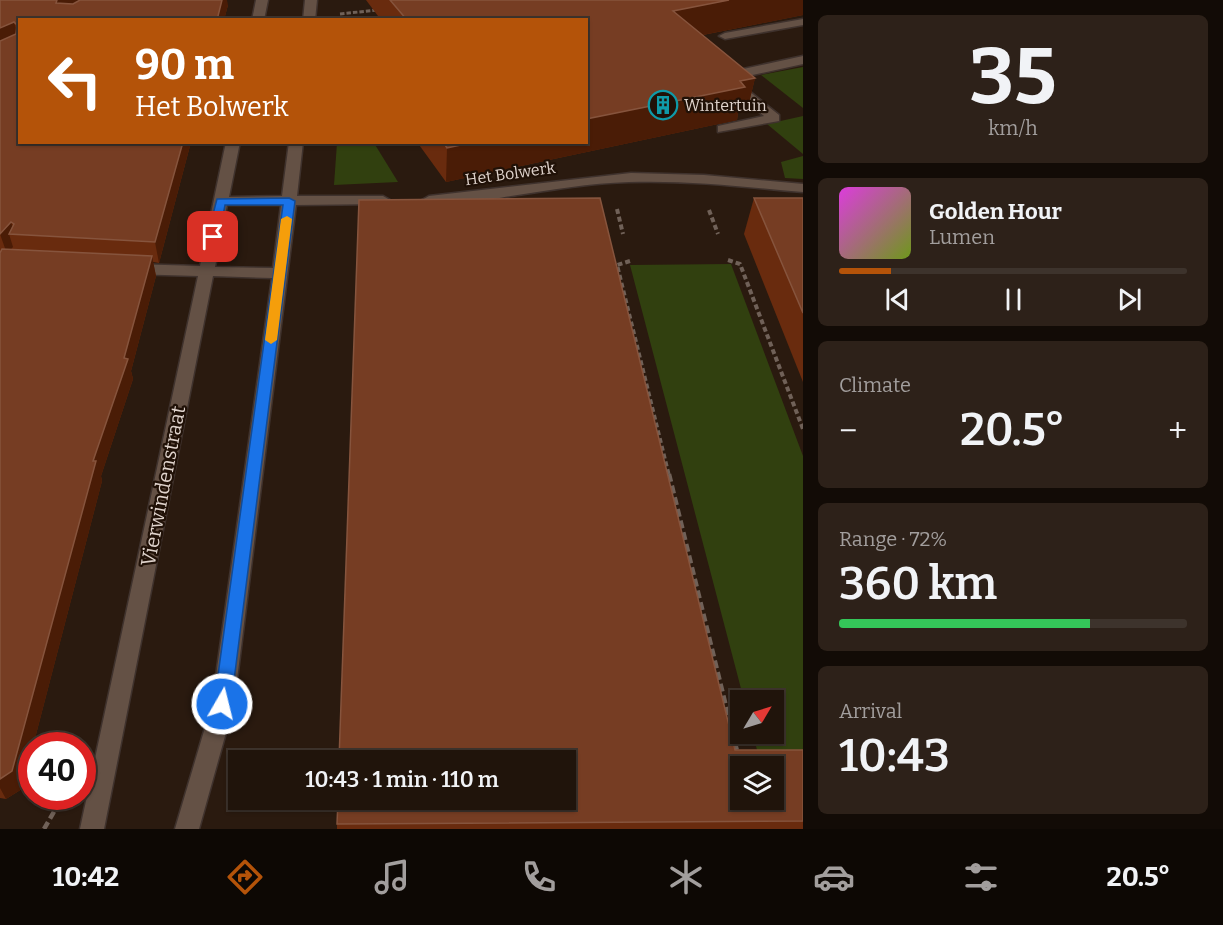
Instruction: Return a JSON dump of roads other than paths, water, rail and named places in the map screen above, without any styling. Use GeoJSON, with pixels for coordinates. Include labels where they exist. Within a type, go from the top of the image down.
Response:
{"type":"FeatureCollection","features":[{"type":"Feature","properties":{"kind":"street"},"geometry":{"type":"LineString","coordinates":[[258,18],[262,0]]}},
{"type":"Feature","properties":{"kind":"street"},"geometry":{"type":"LineString","coordinates":[[309,17],[311,0]]}},
{"type":"Feature","properties":{"kind":"street"},"geometry":{"type":"LineString","coordinates":[[725,36],[803,22]]}},
{"type":"Feature","properties":{"kind":"street"},"geometry":{"type":"LineString","coordinates":[[723,129],[774,118],[724,77],[803,60]]}},
{"type":"Feature","properties":{"kind":"street","name":"Vierwindenstraat"},"geometry":{"type":"LineString","coordinates":[[92,829],[233,144]]}},
{"type":"Feature","properties":{"kind":"street"},"geometry":{"type":"LineString","coordinates":[[187,829],[222,704],[260,437],[296,144]]}},
{"type":"Feature","properties":{"kind":"street","name":"Het Bolwerk"},"geometry":{"type":"LineString","coordinates":[[415,200],[473,198],[574,182],[635,178],[697,178],[803,188]]}},
{"type":"Feature","properties":{"kind":"street"},"geometry":{"type":"LineString","coordinates":[[221,201],[393,200]]}},
{"type":"Feature","properties":{"kind":"street"},"geometry":{"type":"LineString","coordinates":[[110,268],[279,273]]}},
{"type":"Feature","properties":{"kind":"place","name":"Wintertuin"},"geometry":{"type":"Point","coordinates":[663,105]}}]}
